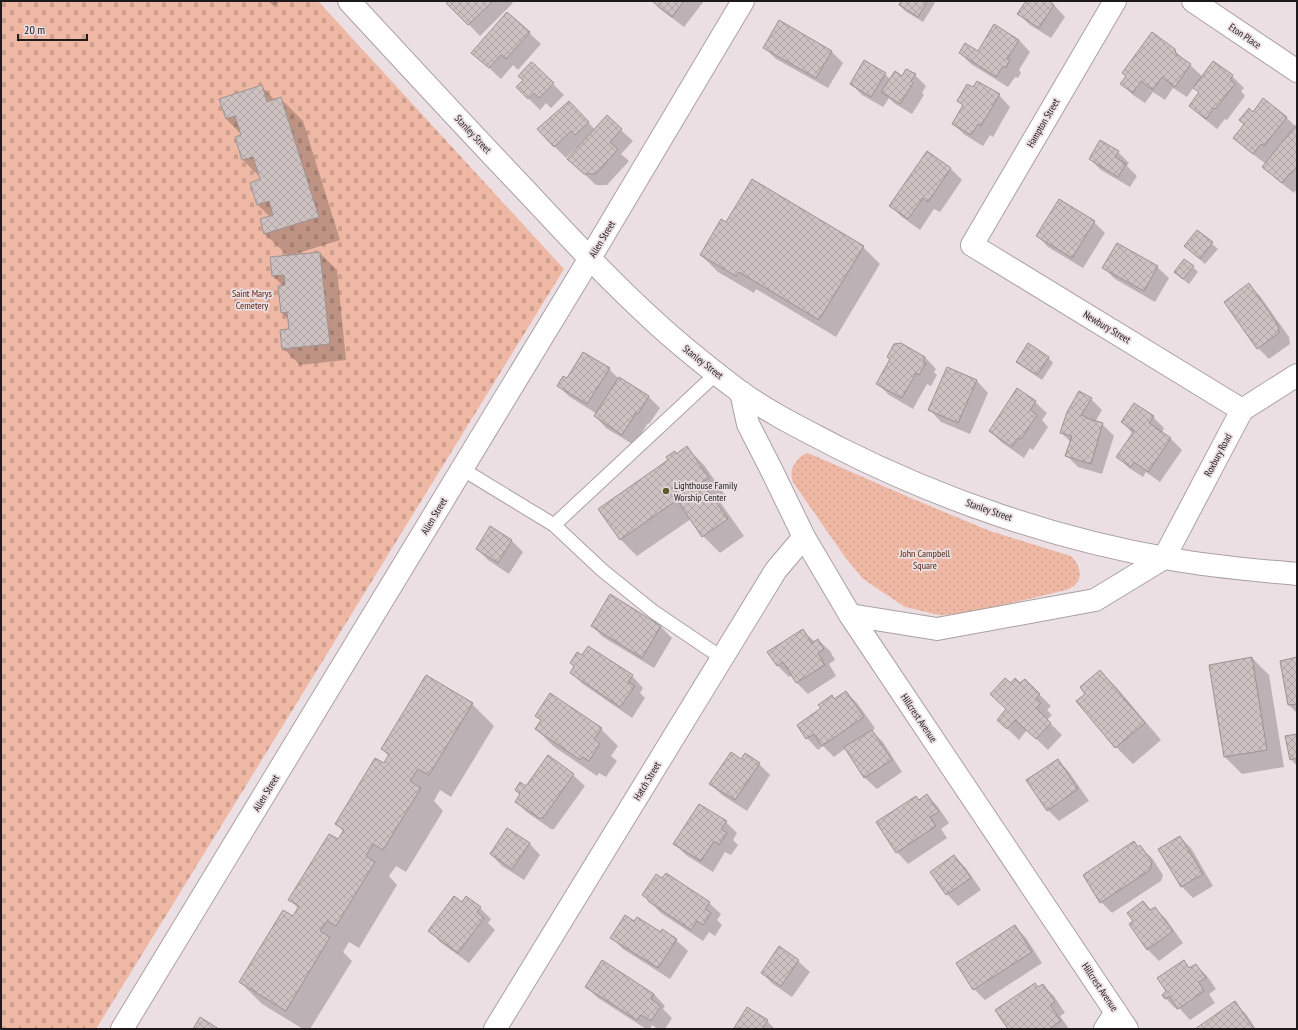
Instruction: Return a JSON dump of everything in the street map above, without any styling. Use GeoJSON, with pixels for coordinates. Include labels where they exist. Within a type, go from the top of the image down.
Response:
{"type":"FeatureCollection","features":[{"type":"Feature","properties":{"kind":"street","name":"Stanley Street"},"geometry":{"type":"LineString","coordinates":[[349,1],[590,258],[657,324],[741,392],[769,411],[871,463],[941,493],[1004,516],[1067,536],[1164,558],[1211,565],[1297,574]]}},
{"type":"Feature","properties":{"kind":"street","name":"Allen Street"},"geometry":{"type":"LineString","coordinates":[[122,1029],[590,258],[743,1]]}},
{"type":"Feature","properties":{"kind":"street","name":"Hampton Street"},"geometry":{"type":"LineString","coordinates":[[972,245],[1115,1]]}},
{"type":"Feature","properties":{"kind":"street","name":"Eton Place"},"geometry":{"type":"LineString","coordinates":[[1193,1],[1297,71]]}},
{"type":"Feature","properties":{"kind":"street","name":"Newbury Street"},"geometry":{"type":"LineString","coordinates":[[972,245],[1242,410]]}},
{"type":"Feature","properties":{"kind":"street","name":"Roxbury Road"},"geometry":{"type":"LineString","coordinates":[[1164,558],[1242,410],[1297,375]]}},
{"type":"Feature","properties":{"kind":"street","name":"Hillcrest Avenue"},"geometry":{"type":"LineString","coordinates":[[741,392],[748,424],[804,538],[850,615],[1116,1023]]}},
{"type":"Feature","properties":{"kind":"street","name":"Hatch Street"},"geometry":{"type":"LineString","coordinates":[[495,1029],[776,570],[804,538]]}},
{"type":"Feature","properties":{"kind":"street"},"geometry":{"type":"LineString","coordinates":[[850,615],[937,630],[1095,600],[1164,558]]}},
{"type":"Feature","properties":{"kind":"lane"},"geometry":{"type":"LineString","coordinates":[[554,525],[717,373]]}},
{"type":"Feature","properties":{"kind":"lane"},"geometry":{"type":"LineString","coordinates":[[462,469],[554,525],[602,570],[654,612],[722,658]]}},
{"type":"Feature","properties":{"kind":"green space","name":"Saint Marys Cemetery"},"geometry":{"type":"Polygon","coordinates":[[[1,1],[318,1],[564,269],[96,1029],[1,1029],[1,1]]]}},
{"type":"Feature","properties":{"kind":"green space","name":"John Campbell Square"},"geometry":{"type":"Polygon","coordinates":[[[808,453],[990,531],[1071,556],[1078,566],[1080,575],[1079,580],[1076,584],[1066,590],[966,614],[939,615],[905,607],[863,579],[845,557],[795,485],[791,475],[793,467],[801,457],[808,453]]]}},
{"type":"Feature","properties":{"kind":"building"},"geometry":{"type":"Polygon","coordinates":[[[446,1],[493,1],[468,25],[447,4],[446,1]]]}},
{"type":"Feature","properties":{"kind":"building"},"geometry":{"type":"Polygon","coordinates":[[[652,1],[684,1],[672,17],[652,1]]]}},
{"type":"Feature","properties":{"kind":"building"},"geometry":{"type":"Polygon","coordinates":[[[901,1],[928,1],[918,17],[899,5],[901,1]]]}},
{"type":"Feature","properties":{"kind":"building"},"geometry":{"type":"Polygon","coordinates":[[[1026,1],[1049,1],[1054,5],[1039,28],[1017,14],[1026,1]]]}},
{"type":"Feature","properties":{"kind":"building"},"geometry":{"type":"Polygon","coordinates":[[[507,12],[530,32],[506,59],[501,55],[489,68],[471,53],[507,12]]]}},
{"type":"Feature","properties":{"kind":"building"},"geometry":{"type":"Polygon","coordinates":[[[779,20],[832,51],[816,78],[763,48],[779,20]]]}},
{"type":"Feature","properties":{"kind":"building"},"geometry":{"type":"Polygon","coordinates":[[[994,24],[1019,40],[1007,59],[1010,60],[1006,68],[1003,66],[996,77],[959,53],[965,43],[978,51],[994,24]]]}},
{"type":"Feature","properties":{"kind":"building"},"geometry":{"type":"Polygon","coordinates":[[[1152,32],[1175,49],[1176,54],[1191,64],[1175,87],[1162,77],[1153,90],[1141,81],[1133,93],[1120,84],[1126,76],[1122,73],[1152,32]]]}},
{"type":"Feature","properties":{"kind":"building"},"geometry":{"type":"Polygon","coordinates":[[[864,60],[886,73],[871,97],[850,84],[864,60]]]}},
{"type":"Feature","properties":{"kind":"building"},"geometry":{"type":"Polygon","coordinates":[[[1213,61],[1233,75],[1230,80],[1235,84],[1206,119],[1189,106],[1199,92],[1193,88],[1213,61]]]}},
{"type":"Feature","properties":{"kind":"building"},"geometry":{"type":"Polygon","coordinates":[[[531,62],[554,83],[539,98],[534,93],[528,99],[516,87],[523,80],[518,76],[531,62]]]}},
{"type":"Feature","properties":{"kind":"building"},"geometry":{"type":"Polygon","coordinates":[[[906,69],[916,74],[911,81],[913,83],[900,104],[881,92],[895,71],[902,76],[906,69]]]}},
{"type":"Feature","properties":{"kind":"building"},"geometry":{"type":"Polygon","coordinates":[[[977,81],[1000,94],[981,126],[978,124],[971,135],[952,124],[963,105],[957,101],[967,84],[973,87],[977,81]]]}},
{"type":"Feature","properties":{"kind":"building"},"geometry":{"type":"Polygon","coordinates":[[[262,85],[267,102],[281,97],[319,217],[264,234],[260,219],[273,215],[269,201],[257,205],[250,183],[260,179],[253,157],[242,160],[235,137],[241,135],[235,116],[226,119],[219,99],[262,85]]]}},
{"type":"Feature","properties":{"kind":"building"},"geometry":{"type":"Polygon","coordinates":[[[1263,98],[1287,117],[1264,146],[1261,144],[1253,154],[1233,138],[1244,124],[1239,120],[1249,108],[1253,112],[1263,98]]]}},
{"type":"Feature","properties":{"kind":"building"},"geometry":{"type":"Polygon","coordinates":[[[569,101],[589,122],[575,135],[571,131],[554,147],[537,129],[569,101]]]}},
{"type":"Feature","properties":{"kind":"building"},"geometry":{"type":"Polygon","coordinates":[[[607,115],[622,129],[610,142],[618,149],[596,174],[584,174],[567,159],[607,115]]]}},
{"type":"Feature","properties":{"kind":"building"},"geometry":{"type":"Polygon","coordinates":[[[1297,124],[1297,167],[1282,183],[1262,167],[1297,124]]]}},
{"type":"Feature","properties":{"kind":"building"},"geometry":{"type":"Polygon","coordinates":[[[1100,140],[1119,151],[1115,157],[1126,164],[1118,177],[1089,159],[1100,140]]]}},
{"type":"Feature","properties":{"kind":"building"},"geometry":{"type":"Polygon","coordinates":[[[927,151],[951,168],[928,202],[923,198],[908,219],[889,206],[927,151]]]}},
{"type":"Feature","properties":{"kind":"building"},"geometry":{"type":"Polygon","coordinates":[[[752,179],[864,246],[819,320],[739,272],[736,276],[700,255],[721,219],[726,222],[752,179]]]}},
{"type":"Feature","properties":{"kind":"building"},"geometry":{"type":"Polygon","coordinates":[[[1059,199],[1095,221],[1072,258],[1036,236],[1059,199]]]}},
{"type":"Feature","properties":{"kind":"building"},"geometry":{"type":"Polygon","coordinates":[[[1197,230],[1213,242],[1200,259],[1184,246],[1197,230]]]}},
{"type":"Feature","properties":{"kind":"building"},"geometry":{"type":"Polygon","coordinates":[[[1117,243],[1158,266],[1144,291],[1102,268],[1117,243]]]}},
{"type":"Feature","properties":{"kind":"building"},"geometry":{"type":"Polygon","coordinates":[[[320,252],[330,344],[282,349],[280,330],[289,329],[287,312],[281,313],[278,286],[285,285],[284,275],[272,276],[270,257],[320,252]]]}},
{"type":"Feature","properties":{"kind":"building"},"geometry":{"type":"Polygon","coordinates":[[[1184,259],[1194,266],[1183,279],[1174,272],[1184,259]]]}},
{"type":"Feature","properties":{"kind":"building"},"geometry":{"type":"Polygon","coordinates":[[[1249,283],[1278,325],[1279,333],[1257,349],[1224,302],[1249,283]]]}},
{"type":"Feature","properties":{"kind":"building"},"geometry":{"type":"Polygon","coordinates":[[[901,343],[925,357],[923,361],[926,363],[919,375],[916,373],[902,398],[876,384],[890,359],[887,357],[894,344],[901,343]]]}},
{"type":"Feature","properties":{"kind":"building"},"geometry":{"type":"Polygon","coordinates":[[[1028,343],[1049,357],[1037,375],[1016,362],[1028,343]]]}},
{"type":"Feature","properties":{"kind":"building"},"geometry":{"type":"Polygon","coordinates":[[[583,352],[610,368],[587,404],[557,386],[563,376],[567,378],[583,352]]]}},
{"type":"Feature","properties":{"kind":"building"},"geometry":{"type":"Polygon","coordinates":[[[947,367],[977,380],[958,423],[928,410],[947,367]]]}},
{"type":"Feature","properties":{"kind":"building"},"geometry":{"type":"Polygon","coordinates":[[[619,377],[649,396],[638,414],[636,413],[622,435],[594,416],[619,377]]]}},
{"type":"Feature","properties":{"kind":"building"},"geometry":{"type":"Polygon","coordinates":[[[1017,388],[1036,401],[1030,410],[1037,415],[1021,439],[1018,438],[1012,447],[989,431],[1017,388]]]}},
{"type":"Feature","properties":{"kind":"building"},"geometry":{"type":"Polygon","coordinates":[[[1079,391],[1092,398],[1081,415],[1103,423],[1091,464],[1065,456],[1072,436],[1060,433],[1067,412],[1079,391]]]}},
{"type":"Feature","properties":{"kind":"building"},"geometry":{"type":"Polygon","coordinates":[[[1134,403],[1154,416],[1149,423],[1171,438],[1148,472],[1134,462],[1131,467],[1116,457],[1134,431],[1121,422],[1134,403]]]}},
{"type":"Feature","properties":{"kind":"building","name":"Lighthouse Family Worship Center"},"geometry":{"type":"Polygon","coordinates":[[[687,446],[709,478],[702,482],[728,519],[702,537],[677,500],[620,540],[598,509],[668,460],[666,457],[675,451],[676,454],[687,446]]]}},
{"type":"Feature","properties":{"kind":"building"},"geometry":{"type":"Polygon","coordinates":[[[490,526],[512,540],[498,563],[476,549],[490,526]]]}},
{"type":"Feature","properties":{"kind":"building"},"geometry":{"type":"Polygon","coordinates":[[[610,594],[661,626],[642,658],[591,626],[610,594]]]}},
{"type":"Feature","properties":{"kind":"building"},"geometry":{"type":"Polygon","coordinates":[[[803,629],[812,643],[818,639],[824,649],[818,653],[825,665],[796,683],[783,662],[777,666],[767,652],[803,629]]]}},
{"type":"Feature","properties":{"kind":"building"},"geometry":{"type":"Polygon","coordinates":[[[588,646],[633,675],[628,682],[635,686],[620,707],[570,673],[574,666],[570,663],[577,652],[582,655],[588,646]]]}},
{"type":"Feature","properties":{"kind":"building"},"geometry":{"type":"Polygon","coordinates":[[[1252,657],[1267,750],[1224,757],[1209,665],[1252,657]]]}},
{"type":"Feature","properties":{"kind":"building"},"geometry":{"type":"Polygon","coordinates":[[[1297,657],[1297,704],[1288,705],[1280,661],[1297,657]]]}},
{"type":"Feature","properties":{"kind":"building"},"geometry":{"type":"Polygon","coordinates":[[[1100,670],[1145,723],[1115,748],[1076,701],[1085,694],[1080,687],[1100,670]]]}},
{"type":"Feature","properties":{"kind":"building"},"geometry":{"type":"Polygon","coordinates":[[[426,675],[473,703],[429,775],[418,769],[410,781],[421,788],[383,850],[373,844],[366,856],[375,862],[336,926],[327,921],[320,931],[330,937],[286,1011],[239,982],[283,910],[293,916],[299,906],[288,900],[329,834],[338,839],[344,830],[335,824],[375,758],[384,763],[389,754],[381,749],[426,675]]]}},
{"type":"Feature","properties":{"kind":"building"},"geometry":{"type":"Polygon","coordinates":[[[1005,678],[1011,683],[1015,678],[1020,683],[1025,679],[1040,694],[1036,698],[1041,703],[1036,708],[1051,723],[1036,739],[1015,720],[1007,729],[997,720],[1006,709],[990,694],[1005,678]]]}},
{"type":"Feature","properties":{"kind":"building"},"geometry":{"type":"Polygon","coordinates":[[[846,691],[864,717],[822,746],[814,734],[806,739],[797,725],[821,708],[818,705],[832,695],[834,699],[846,691]]]}},
{"type":"Feature","properties":{"kind":"building"},"geometry":{"type":"Polygon","coordinates":[[[550,693],[602,728],[594,739],[600,744],[589,761],[582,757],[580,760],[535,729],[541,720],[535,716],[550,693]]]}},
{"type":"Feature","properties":{"kind":"building"},"geometry":{"type":"Polygon","coordinates":[[[872,730],[892,760],[864,778],[844,747],[872,730]]]}},
{"type":"Feature","properties":{"kind":"building"},"geometry":{"type":"Polygon","coordinates":[[[1297,734],[1297,758],[1290,760],[1285,736],[1297,734]]]}},
{"type":"Feature","properties":{"kind":"building"},"geometry":{"type":"Polygon","coordinates":[[[731,752],[741,759],[745,753],[760,763],[735,800],[709,784],[731,752]]]}},
{"type":"Feature","properties":{"kind":"building"},"geometry":{"type":"Polygon","coordinates":[[[548,755],[574,774],[543,818],[539,818],[515,802],[520,794],[515,790],[520,782],[526,786],[548,755]]]}},
{"type":"Feature","properties":{"kind":"building"},"geometry":{"type":"Polygon","coordinates":[[[1058,759],[1078,789],[1047,811],[1026,780],[1058,759]]]}},
{"type":"Feature","properties":{"kind":"building"},"geometry":{"type":"Polygon","coordinates":[[[927,794],[939,812],[930,817],[936,826],[896,853],[876,822],[916,796],[919,800],[927,794]]]}},
{"type":"Feature","properties":{"kind":"building"},"geometry":{"type":"Polygon","coordinates":[[[699,804],[727,821],[721,829],[727,833],[719,845],[714,841],[701,861],[673,844],[699,804]]]}},
{"type":"Feature","properties":{"kind":"building"},"geometry":{"type":"Polygon","coordinates":[[[507,828],[530,843],[512,869],[490,854],[507,828]]]}},
{"type":"Feature","properties":{"kind":"building"},"geometry":{"type":"Polygon","coordinates":[[[1180,836],[1203,874],[1181,887],[1158,849],[1180,836]]]}},
{"type":"Feature","properties":{"kind":"building"},"geometry":{"type":"Polygon","coordinates":[[[1134,841],[1138,847],[1140,845],[1152,862],[1150,870],[1100,903],[1083,875],[1134,841]]]}},
{"type":"Feature","properties":{"kind":"building"},"geometry":{"type":"Polygon","coordinates":[[[954,855],[971,878],[946,895],[930,872],[954,855]]]}},
{"type":"Feature","properties":{"kind":"building"},"geometry":{"type":"Polygon","coordinates":[[[666,873],[710,902],[705,909],[711,913],[703,925],[697,921],[691,930],[648,901],[648,899],[642,895],[656,874],[662,878],[666,873]]]}},
{"type":"Feature","properties":{"kind":"building"},"geometry":{"type":"Polygon","coordinates":[[[454,896],[462,902],[466,896],[481,907],[477,912],[484,918],[458,953],[428,931],[454,896]]]}},
{"type":"Feature","properties":{"kind":"building"},"geometry":{"type":"Polygon","coordinates":[[[1143,901],[1150,910],[1155,907],[1173,931],[1147,950],[1129,924],[1133,921],[1127,913],[1143,901]]]}},
{"type":"Feature","properties":{"kind":"building"},"geometry":{"type":"Polygon","coordinates":[[[625,915],[634,921],[637,917],[661,932],[662,929],[677,939],[658,968],[610,938],[625,915]]]}},
{"type":"Feature","properties":{"kind":"building"},"geometry":{"type":"Polygon","coordinates":[[[1015,925],[1032,952],[973,990],[956,963],[1015,925]]]}},
{"type":"Feature","properties":{"kind":"building"},"geometry":{"type":"Polygon","coordinates":[[[779,946],[799,960],[781,986],[761,973],[779,946]]]}},
{"type":"Feature","properties":{"kind":"building"},"geometry":{"type":"Polygon","coordinates":[[[602,960],[654,994],[651,999],[661,1006],[651,1021],[641,1015],[637,1020],[585,987],[602,960]]]}},
{"type":"Feature","properties":{"kind":"building"},"geometry":{"type":"Polygon","coordinates":[[[1184,960],[1189,968],[1196,964],[1206,978],[1199,982],[1204,991],[1178,1009],[1169,996],[1165,999],[1162,995],[1166,991],[1157,978],[1184,960]]]}},
{"type":"Feature","properties":{"kind":"building"},"geometry":{"type":"Polygon","coordinates":[[[1035,983],[1038,987],[1043,984],[1055,1002],[1050,1005],[1061,1021],[1049,1029],[1008,1029],[995,1010],[1035,983]]]}},
{"type":"Feature","properties":{"kind":"building"},"geometry":{"type":"Polygon","coordinates":[[[1235,1001],[1254,1029],[1195,1029],[1235,1001]]]}},
{"type":"Feature","properties":{"kind":"building"},"geometry":{"type":"Polygon","coordinates":[[[747,1007],[768,1020],[762,1029],[734,1028],[747,1007]]]}},
{"type":"Feature","properties":{"kind":"building"},"geometry":{"type":"Polygon","coordinates":[[[200,1017],[219,1029],[193,1029],[200,1017]]]}},
{"type":"Feature","properties":{"kind":"place","name":"Lighthouse Family Worship Center"},"geometry":{"type":"Point","coordinates":[666,491]}}]}
